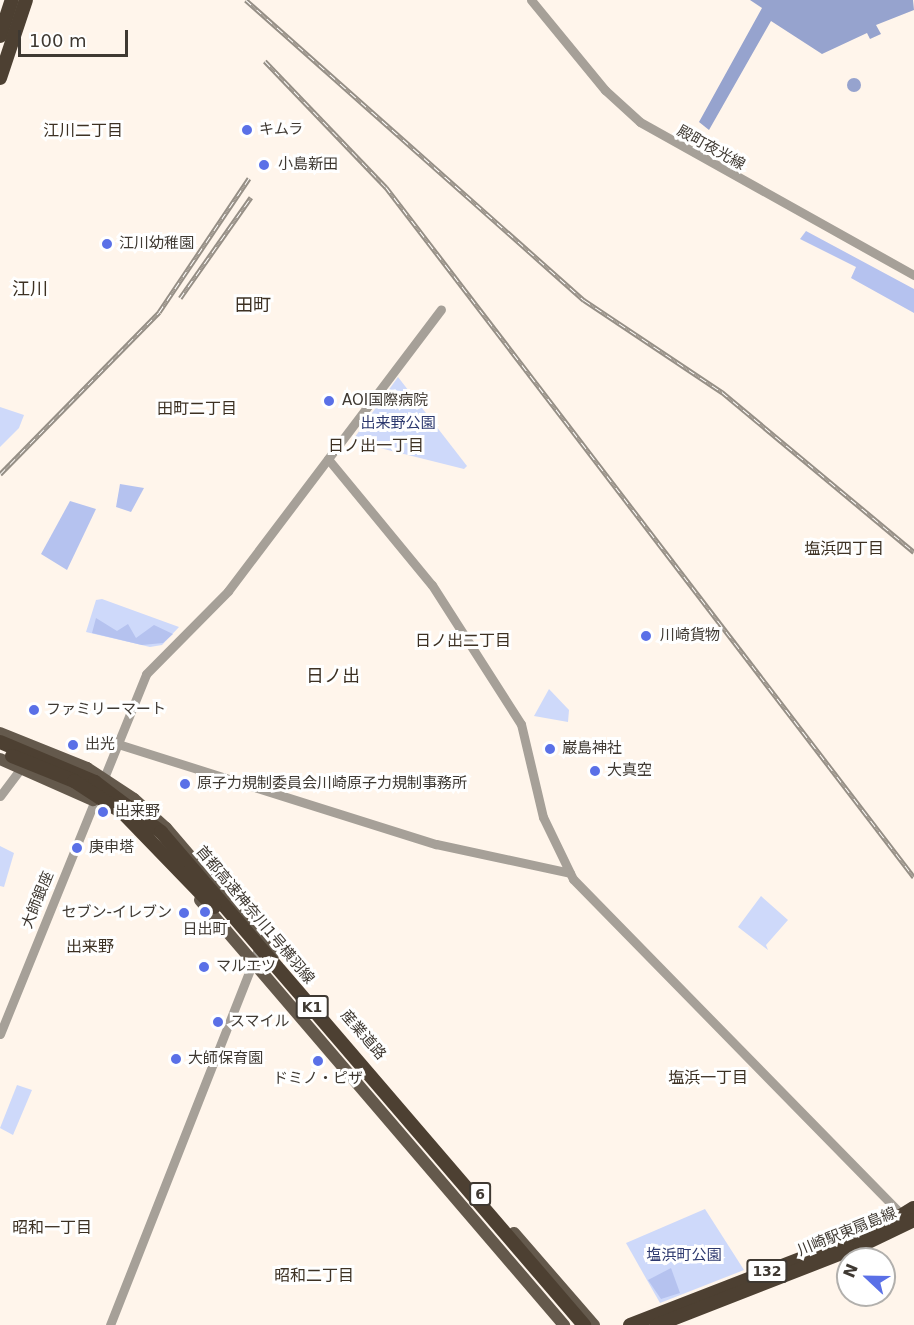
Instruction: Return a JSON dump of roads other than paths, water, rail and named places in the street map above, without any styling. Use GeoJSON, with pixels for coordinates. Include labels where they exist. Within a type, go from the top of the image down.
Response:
{"type":"FeatureCollection","features":[{"type":"Feature","properties":{"kind":"highway"},"geometry":{"type":"LineString","coordinates":[[0,36],[12,0]]}},
{"type":"Feature","properties":{"kind":"highway"},"geometry":{"type":"LineString","coordinates":[[0,78],[26,0]]}},
{"type":"Feature","properties":{"kind":"highway","name":"首都高速神奈川1号横羽線"},"geometry":{"type":"LineString","coordinates":[[0,742],[87,777],[161,832],[584,1325]]}},
{"type":"Feature","properties":{"kind":"highway","name":"首都高速神奈川1号横羽線"},"geometry":{"type":"LineString","coordinates":[[0,751],[82,786],[155,840],[573,1325]]}},
{"type":"Feature","properties":{"kind":"highway","name":"川崎駅東扇島線"},"geometry":{"type":"LineString","coordinates":[[630,1325],[911,1218]]}},
{"type":"Feature","properties":{"kind":"highway","name":"川崎駅東扇島線"},"geometry":{"type":"LineString","coordinates":[[657,1325],[911,1218]]}},
{"type":"Feature","properties":{"kind":"main road","name":"産業道路"},"geometry":{"type":"LineString","coordinates":[[0,733],[39,747],[104,777],[166,828],[594,1325]]}},
{"type":"Feature","properties":{"kind":"main road","name":"6"},"geometry":{"type":"LineString","coordinates":[[0,759],[94,801],[149,843],[564,1325]]}},
{"type":"Feature","properties":{"kind":"street","name":"殿町夜光線"},"geometry":{"type":"LineString","coordinates":[[531,0],[605,90],[640,122],[914,275]]}},
{"type":"Feature","properties":{"kind":"street","name":"大師銀座"},"geometry":{"type":"LineString","coordinates":[[0,1034],[94,801],[153,664],[216,606],[441,309]]}},
{"type":"Feature","properties":{"kind":"street"},"geometry":{"type":"LineString","coordinates":[[328,459],[432,585],[521,724],[543,818],[570,873],[911,1218]]}},
{"type":"Feature","properties":{"kind":"street"},"geometry":{"type":"LineString","coordinates":[[118,744],[436,844],[570,873]]}},
{"type":"Feature","properties":{"kind":"street"},"geometry":{"type":"LineString","coordinates":[[0,796],[39,747]]}},
{"type":"Feature","properties":{"kind":"street"},"geometry":{"type":"LineString","coordinates":[[110,1325],[262,939]]}},
{"type":"Feature","properties":{"kind":"street"},"geometry":{"type":"LineString","coordinates":[[347,1072],[368,1063]]}},
{"type":"Feature","properties":{"kind":"railway"},"geometry":{"type":"LineString","coordinates":[[246,0],[584,300],[722,392],[914,552]]}},
{"type":"Feature","properties":{"kind":"railway"},"geometry":{"type":"LineString","coordinates":[[265,61],[386,187],[914,877]]}},
{"type":"Feature","properties":{"kind":"railway"},"geometry":{"type":"LineString","coordinates":[[0,474],[159,312],[249,178]]}},
{"type":"Feature","properties":{"kind":"railway"},"geometry":{"type":"LineString","coordinates":[[180,298],[251,197]]}},
{"type":"Feature","properties":{"kind":"place","name":"キムラ"},"geometry":{"type":"Point","coordinates":[247,130]}},
{"type":"Feature","properties":{"kind":"place","name":"小島新田"},"geometry":{"type":"Point","coordinates":[264,165]}},
{"type":"Feature","properties":{"kind":"place","name":"江川幼稚園"},"geometry":{"type":"Point","coordinates":[107,244]}},
{"type":"Feature","properties":{"kind":"place","name":"AOI国際病院"},"geometry":{"type":"Point","coordinates":[329,401]}},
{"type":"Feature","properties":{"kind":"place","name":"川崎貨物"},"geometry":{"type":"Point","coordinates":[646,636]}},
{"type":"Feature","properties":{"kind":"place","name":"ファミリーマート"},"geometry":{"type":"Point","coordinates":[34,710]}},
{"type":"Feature","properties":{"kind":"place","name":"出光"},"geometry":{"type":"Point","coordinates":[73,745]}},
{"type":"Feature","properties":{"kind":"place","name":"巌島神社"},"geometry":{"type":"Point","coordinates":[550,749]}},
{"type":"Feature","properties":{"kind":"place","name":"大真空"},"geometry":{"type":"Point","coordinates":[595,771]}},
{"type":"Feature","properties":{"kind":"place","name":"原子力規制委員会川崎原子力規制事務所"},"geometry":{"type":"Point","coordinates":[185,784]}},
{"type":"Feature","properties":{"kind":"place","name":"出来野"},"geometry":{"type":"Point","coordinates":[103,812]}},
{"type":"Feature","properties":{"kind":"place","name":"庚申塔"},"geometry":{"type":"Point","coordinates":[77,848]}},
{"type":"Feature","properties":{"kind":"place","name":"日出町"},"geometry":{"type":"Point","coordinates":[205,912]}},
{"type":"Feature","properties":{"kind":"place","name":"セブン-イレブン"},"geometry":{"type":"Point","coordinates":[184,913]}},
{"type":"Feature","properties":{"kind":"place","name":"マルエツ"},"geometry":{"type":"Point","coordinates":[204,967]}},
{"type":"Feature","properties":{"kind":"place","name":"スマイル"},"geometry":{"type":"Point","coordinates":[218,1022]}},
{"type":"Feature","properties":{"kind":"place","name":"大師保育園"},"geometry":{"type":"Point","coordinates":[176,1059]}},
{"type":"Feature","properties":{"kind":"place","name":"ドミノ・ピザ"},"geometry":{"type":"Point","coordinates":[318,1061]}},
{"type":"Feature","properties":{"kind":"district","name":"江川二丁目"},"geometry":{"type":"Point","coordinates":[83,131]}},
{"type":"Feature","properties":{"kind":"district","name":"江川"},"geometry":{"type":"Point","coordinates":[30,289]}},
{"type":"Feature","properties":{"kind":"district","name":"田町"},"geometry":{"type":"Point","coordinates":[253,305]}},
{"type":"Feature","properties":{"kind":"district","name":"田町二丁目"},"geometry":{"type":"Point","coordinates":[197,409]}},
{"type":"Feature","properties":{"kind":"district","name":"日ノ出一丁目"},"geometry":{"type":"Point","coordinates":[376,446]}},
{"type":"Feature","properties":{"kind":"district","name":"塩浜四丁目"},"geometry":{"type":"Point","coordinates":[844,549]}},
{"type":"Feature","properties":{"kind":"district","name":"日ノ出二丁目"},"geometry":{"type":"Point","coordinates":[463,641]}},
{"type":"Feature","properties":{"kind":"district","name":"日ノ出"},"geometry":{"type":"Point","coordinates":[333,676]}},
{"type":"Feature","properties":{"kind":"district","name":"出来野"},"geometry":{"type":"Point","coordinates":[90,947]}},
{"type":"Feature","properties":{"kind":"district","name":"塩浜一丁目"},"geometry":{"type":"Point","coordinates":[708,1078]}},
{"type":"Feature","properties":{"kind":"district","name":"昭和一丁目"},"geometry":{"type":"Point","coordinates":[52,1228]}},
{"type":"Feature","properties":{"kind":"district","name":"昭和二丁目"},"geometry":{"type":"Point","coordinates":[314,1276]}},
{"type":"Feature","properties":{"kind":"park label","name":"出来野公園"},"geometry":{"type":"Point","coordinates":[398,424]}},
{"type":"Feature","properties":{"kind":"park label","name":"塩浜町公園"},"geometry":{"type":"Point","coordinates":[684,1256]}}]}
